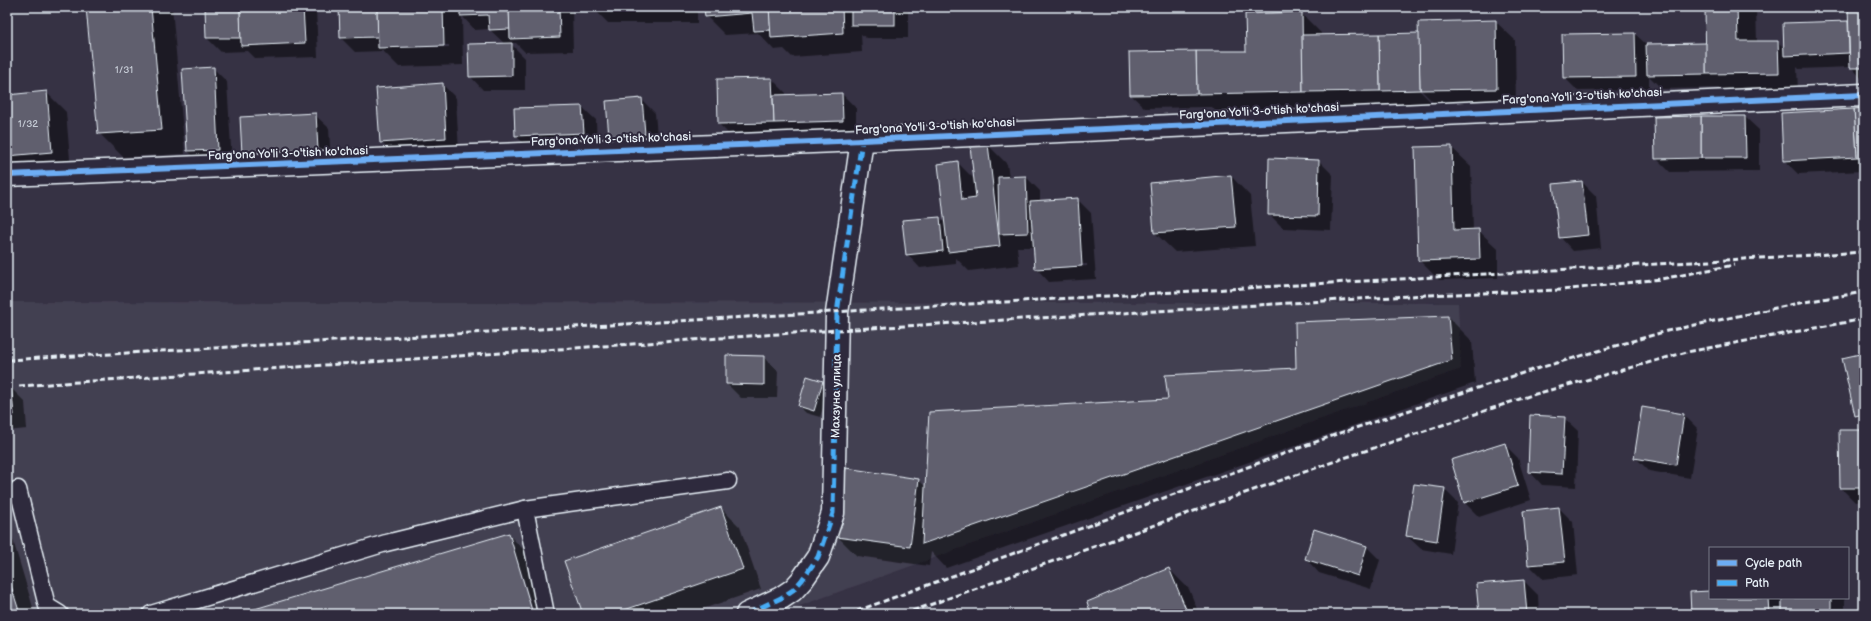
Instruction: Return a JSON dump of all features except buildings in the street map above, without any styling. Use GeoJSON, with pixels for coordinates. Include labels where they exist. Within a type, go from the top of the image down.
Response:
{"type":"FeatureCollection","features":[{"type":"Feature","properties":{"kind":"street","name":"Farg'ona Yo'li 3-o'tish ko'chasi"},"geometry":{"type":"LineString","coordinates":[[7,175],[862,140],[1864,95]]}},
{"type":"Feature","properties":{"kind":"street","name":"Махзуна улица"},"geometry":{"type":"LineString","coordinates":[[747,614],[781,598],[793,590],[802,580],[818,557],[834,513],[837,313],[862,140]]}},
{"type":"Feature","properties":{"kind":"lane"},"geometry":{"type":"LineString","coordinates":[[151,614],[386,543],[525,509],[728,481]]}},
{"type":"Feature","properties":{"kind":"lane"},"geometry":{"type":"LineString","coordinates":[[18,489],[47,606],[60,614]]}},
{"type":"Feature","properties":{"kind":"lane"},"geometry":{"type":"LineString","coordinates":[[525,509],[546,614]]}},
{"type":"Feature","properties":{"kind":"shaded area"},"geometry":{"type":"Polygon","coordinates":[[[7,302],[1458,303],[1461,369],[777,614],[7,614],[7,302]]]}},
{"type":"Feature","properties":{"kind":"railway"},"geometry":{"type":"LineString","coordinates":[[7,360],[1864,252]]}},
{"type":"Feature","properties":{"kind":"railway"},"geometry":{"type":"LineString","coordinates":[[19,386],[837,330],[1426,295],[1562,290],[1661,279],[1734,265]]}},
{"type":"Feature","properties":{"kind":"railway"},"geometry":{"type":"LineString","coordinates":[[849,614],[1340,433],[1529,371],[1667,331],[1804,302],[1864,292]]}},
{"type":"Feature","properties":{"kind":"railway"},"geometry":{"type":"LineString","coordinates":[[904,614],[1341,459],[1532,395],[1687,352],[1864,319]]}},
{"type":"Feature","properties":{"kind":"marked path"},"geometry":{"type":"LineString","coordinates":[[747,614],[781,598],[793,590],[802,580],[818,557],[833,513],[837,313],[862,140]]}},
{"type":"Feature","properties":{"kind":"cycle path"},"geometry":{"type":"LineString","coordinates":[[7,175],[862,140],[1864,95]]}}]}
